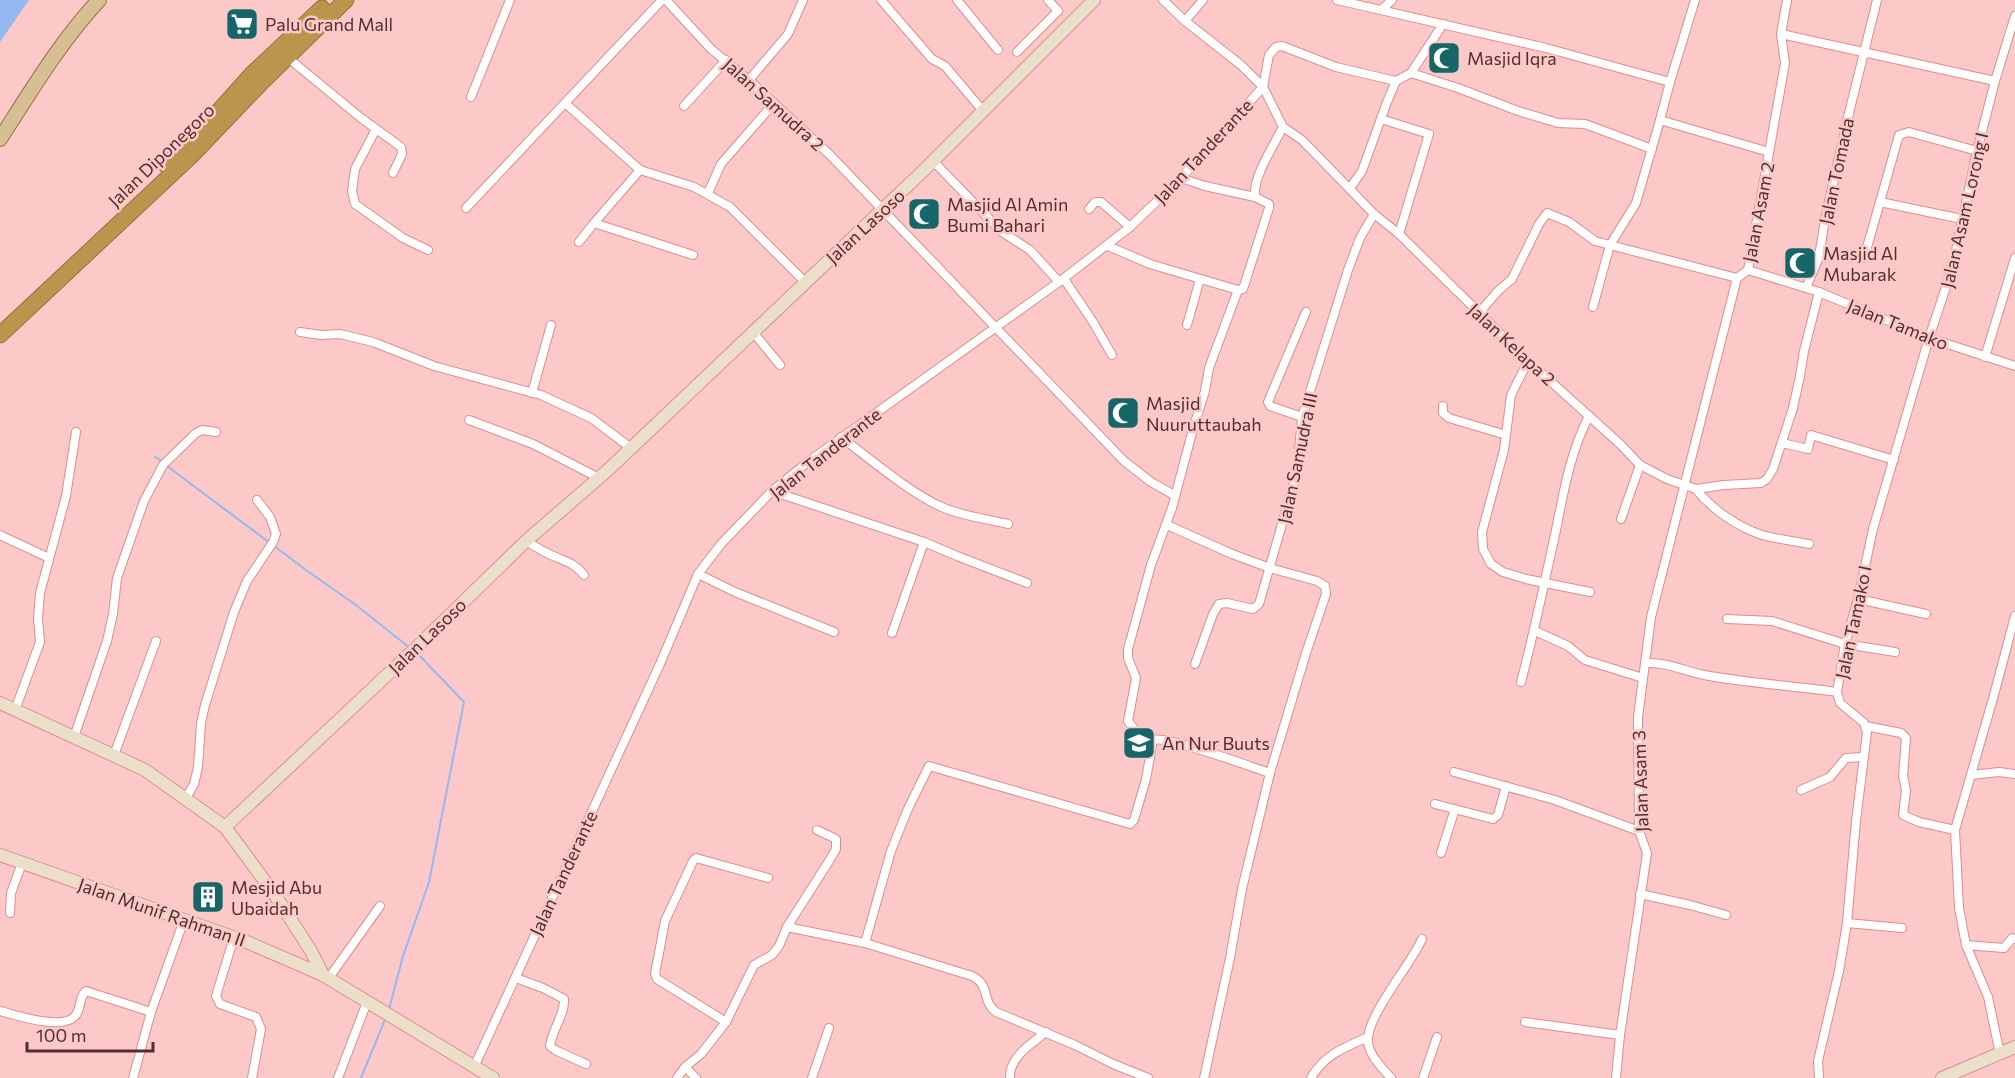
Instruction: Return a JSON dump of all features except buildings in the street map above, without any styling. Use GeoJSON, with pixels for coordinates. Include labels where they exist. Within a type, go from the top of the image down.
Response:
{"type":"FeatureCollection","features":[{"type":"Feature","properties":{"kind":"highway","name":"Jalan Diponegoro"},"geometry":{"type":"LineString","coordinates":[[0,321],[190,142],[252,74],[330,0]]}},
{"type":"Feature","properties":{"kind":"highway","name":"Jalan Diponegoro"},"geometry":{"type":"LineString","coordinates":[[0,335],[191,156],[346,0]]}},
{"type":"Feature","properties":{"kind":"main road"},"geometry":{"type":"LineString","coordinates":[[0,139],[52,58],[75,26],[99,0]]}},
{"type":"Feature","properties":{"kind":"street"},"geometry":{"type":"LineString","coordinates":[[471,97],[510,0]]}},
{"type":"Feature","properties":{"kind":"street","name":"Jalan Samudra 2"},"geometry":{"type":"LineString","coordinates":[[466,208],[664,0],[711,49],[750,80],[883,208]]}},
{"type":"Feature","properties":{"kind":"street"},"geometry":{"type":"LineString","coordinates":[[750,80],[788,34],[804,0]]}},
{"type":"Feature","properties":{"kind":"street"},"geometry":{"type":"LineString","coordinates":[[881,0],[932,59],[945,66],[983,111]]}},
{"type":"Feature","properties":{"kind":"street"},"geometry":{"type":"LineString","coordinates":[[957,0],[998,50]]}},
{"type":"Feature","properties":{"kind":"street"},"geometry":{"type":"LineString","coordinates":[[1017,52],[1058,11],[1048,0]]}},
{"type":"Feature","properties":{"kind":"street","name":"Jalan Lasoso"},"geometry":{"type":"LineString","coordinates":[[225,827],[526,541],[599,478],[933,161],[1094,0]]}},
{"type":"Feature","properties":{"kind":"street","name":"Jalan Kelapa 2"},"geometry":{"type":"LineString","coordinates":[[1163,0],[1185,21],[1240,64],[1263,87],[1283,127],[1302,140],[1374,214],[1398,234],[1528,361],[1640,465],[1684,486],[1696,489]]}},
{"type":"Feature","properties":{"kind":"street"},"geometry":{"type":"LineString","coordinates":[[1185,21],[1203,0]]}},
{"type":"Feature","properties":{"kind":"street"},"geometry":{"type":"LineString","coordinates":[[1337,0],[1546,48],[1670,82]]}},
{"type":"Feature","properties":{"kind":"street"},"geometry":{"type":"LineString","coordinates":[[1381,10],[1392,0]]}},
{"type":"Feature","properties":{"kind":"street"},"geometry":{"type":"LineString","coordinates":[[1593,307],[1610,245],[1636,203],[1695,0]]}},
{"type":"Feature","properties":{"kind":"street","name":"Jalan Asam 2"},"geometry":{"type":"LineString","coordinates":[[1684,486],[1737,278],[1748,270],[1785,63],[1781,34],[1787,0]]}},
{"type":"Feature","properties":{"kind":"street","name":"Jalan Tomada"},"geometry":{"type":"LineString","coordinates":[[1806,288],[1821,246],[1825,219],[1877,0]]}},
{"type":"Feature","properties":{"kind":"street","name":"Jalan Asam Lorong I"},"geometry":{"type":"LineString","coordinates":[[1929,338],[1952,269],[1977,151],[2015,16]]}},
{"type":"Feature","properties":{"kind":"street"},"geometry":{"type":"LineString","coordinates":[[1350,188],[1362,171],[1396,81],[1411,73],[1443,24]]}},
{"type":"Feature","properties":{"kind":"street"},"geometry":{"type":"LineString","coordinates":[[1781,34],[1995,81]]}},
{"type":"Feature","properties":{"kind":"street"},"geometry":{"type":"LineString","coordinates":[[1263,87],[1269,55],[1276,47],[1282,46],[1336,67],[1396,81]]}},
{"type":"Feature","properties":{"kind":"street"},"geometry":{"type":"LineString","coordinates":[[287,57],[401,147],[402,154],[393,173]]}},
{"type":"Feature","properties":{"kind":"street"},"geometry":{"type":"LineString","coordinates":[[684,106],[726,60]]}},
{"type":"Feature","properties":{"kind":"street"},"geometry":{"type":"LineString","coordinates":[[1411,73],[1518,111],[1558,123],[1585,124],[1652,149]]}},
{"type":"Feature","properties":{"kind":"street","name":"Jalan Tanderante"},"geometry":{"type":"LineString","coordinates":[[474,1066],[660,664],[698,574],[721,544],[772,491],[841,437],[1108,246],[1181,178],[1263,87]]}},
{"type":"Feature","properties":{"kind":"street"},"geometry":{"type":"LineString","coordinates":[[565,103],[640,170],[708,193],[736,212],[805,282]]}},
{"type":"Feature","properties":{"kind":"street"},"geometry":{"type":"LineString","coordinates":[[708,193],[721,164],[774,103]]}},
{"type":"Feature","properties":{"kind":"street"},"geometry":{"type":"LineString","coordinates":[[1381,119],[1429,134],[1398,234]]}},
{"type":"Feature","properties":{"kind":"street"},"geometry":{"type":"LineString","coordinates":[[1660,120],[1769,152]]}},
{"type":"Feature","properties":{"kind":"street"},"geometry":{"type":"LineString","coordinates":[[1255,197],[1254,190],[1258,180],[1283,127]]}},
{"type":"Feature","properties":{"kind":"street"},"geometry":{"type":"LineString","coordinates":[[376,129],[355,170],[352,191],[355,204],[403,238],[428,250]]}},
{"type":"Feature","properties":{"kind":"street"},"geometry":{"type":"LineString","coordinates":[[1864,258],[1898,136],[1901,133],[1909,132],[1977,151]]}},
{"type":"Feature","properties":{"kind":"street"},"geometry":{"type":"LineString","coordinates":[[933,161],[1002,232],[1029,250],[1061,280],[1093,322],[1112,355]]}},
{"type":"Feature","properties":{"kind":"street"},"geometry":{"type":"LineString","coordinates":[[579,242],[640,170]]}},
{"type":"Feature","properties":{"kind":"street"},"geometry":{"type":"LineString","coordinates":[[1108,246],[1149,264],[1238,290],[1243,289],[1269,204],[1255,197],[1181,178]]}},
{"type":"Feature","properties":{"kind":"street"},"geometry":{"type":"LineString","coordinates":[[1089,209],[1095,202],[1101,202],[1130,227]]}},
{"type":"Feature","properties":{"kind":"street"},"geometry":{"type":"LineString","coordinates":[[1880,202],[1962,219]]}},
{"type":"Feature","properties":{"kind":"street"},"geometry":{"type":"LineString","coordinates":[[883,208],[1124,461],[1151,482],[1174,495]]}},
{"type":"Feature","properties":{"kind":"street"},"geometry":{"type":"LineString","coordinates":[[1479,313],[1512,279],[1539,224],[1547,213],[1569,222],[1595,241],[1737,278]]}},
{"type":"Feature","properties":{"kind":"street","name":"Jalan Samudra III"},"geometry":{"type":"LineString","coordinates":[[1195,664],[1214,610],[1223,603],[1253,609],[1258,604],[1297,472],[1302,417],[1348,270],[1360,238],[1374,214]]}},
{"type":"Feature","properties":{"kind":"street"},"geometry":{"type":"LineString","coordinates":[[594,223],[693,255]]}},
{"type":"Feature","properties":{"kind":"street"},"geometry":{"type":"LineString","coordinates":[[1985,357],[2015,258]]}},
{"type":"Feature","properties":{"kind":"street","name":"Jalan Tamako"},"geometry":{"type":"LineString","coordinates":[[1748,270],[1819,292],[1929,338],[2015,366]]}},
{"type":"Feature","properties":{"kind":"street"},"geometry":{"type":"LineString","coordinates":[[1187,325],[1200,279]]}},
{"type":"Feature","properties":{"kind":"street"},"geometry":{"type":"LineString","coordinates":[[1238,290],[1209,368],[1205,391],[1167,525],[1151,565],[1127,654],[1136,678],[1128,721],[1135,730],[1153,740],[1175,743],[1270,773]]}},
{"type":"Feature","properties":{"kind":"street"},"geometry":{"type":"LineString","coordinates":[[1696,489],[1761,483],[1771,474],[1797,394],[1804,351],[1819,292]]}},
{"type":"Feature","properties":{"kind":"street"},"geometry":{"type":"LineString","coordinates":[[1302,417],[1270,406],[1268,402],[1306,312]]}},
{"type":"Feature","properties":{"kind":"street"},"geometry":{"type":"LineString","coordinates":[[532,393],[550,325]]}},
{"type":"Feature","properties":{"kind":"street"},"geometry":{"type":"LineString","coordinates":[[300,332],[321,335],[339,334],[373,342],[434,366],[557,401],[591,418],[631,447]]}},
{"type":"Feature","properties":{"kind":"street"},"geometry":{"type":"LineString","coordinates":[[753,332],[780,365]]}},
{"type":"Feature","properties":{"kind":"street","name":"Jalan Tamako I"},"geometry":{"type":"LineString","coordinates":[[1865,726],[1840,703],[1837,692],[1845,644],[1858,599],[1873,529],[1929,338]]}},
{"type":"Feature","properties":{"kind":"street"},"geometry":{"type":"LineString","coordinates":[[1528,361],[1510,395],[1506,435],[1482,532],[1483,549],[1488,560],[1496,569],[1545,583],[1590,592]]}},
{"type":"Feature","properties":{"kind":"street"},"geometry":{"type":"LineString","coordinates":[[1443,406],[1443,412],[1449,418],[1506,435]]}},
{"type":"Feature","properties":{"kind":"street"},"geometry":{"type":"LineString","coordinates":[[1521,682],[1566,481],[1589,416]]}},
{"type":"Feature","properties":{"kind":"street"},"geometry":{"type":"LineString","coordinates":[[469,420],[533,444],[599,478]]}},
{"type":"Feature","properties":{"kind":"street"},"geometry":{"type":"LineString","coordinates":[[74,736],[107,640],[122,562],[144,501],[164,464],[196,433],[202,430],[216,432]]}},
{"type":"Feature","properties":{"kind":"street"},"geometry":{"type":"LineString","coordinates":[[15,710],[40,642],[38,608],[66,496],[76,432]]}},
{"type":"Feature","properties":{"kind":"street"},"geometry":{"type":"LineString","coordinates":[[1782,443],[1808,449],[1811,435],[1894,460]]}},
{"type":"Feature","properties":{"kind":"street"},"geometry":{"type":"LineString","coordinates":[[841,437],[883,469],[935,503],[956,511],[1008,524]]}},
{"type":"Feature","properties":{"kind":"street"},"geometry":{"type":"LineString","coordinates":[[1621,519],[1640,465]]}},
{"type":"Feature","properties":{"kind":"street","name":"Jalan Asam 3"},"geometry":{"type":"LineString","coordinates":[[1616,1078],[1620,1035],[1647,853],[1639,831],[1638,717],[1651,617],[1684,486]]}},
{"type":"Feature","properties":{"kind":"street"},"geometry":{"type":"LineString","coordinates":[[1696,489],[1712,506],[1749,530],[1764,536],[1809,544]]}},
{"type":"Feature","properties":{"kind":"street"},"geometry":{"type":"LineString","coordinates":[[772,491],[924,542],[1027,583]]}},
{"type":"Feature","properties":{"kind":"street"},"geometry":{"type":"LineString","coordinates":[[186,798],[194,784],[198,767],[201,723],[234,612],[247,581],[276,534],[270,517],[257,500]]}},
{"type":"Feature","properties":{"kind":"street"},"geometry":{"type":"LineString","coordinates":[[1167,525],[1270,568],[1317,581],[1325,585],[1326,594],[1270,773],[1242,889],[1204,1078]]}},
{"type":"Feature","properties":{"kind":"street"},"geometry":{"type":"LineString","coordinates":[[0,535],[49,558]]}},
{"type":"Feature","properties":{"kind":"street"},"geometry":{"type":"LineString","coordinates":[[526,541],[538,549],[569,562],[584,575]]}},
{"type":"Feature","properties":{"kind":"street"},"geometry":{"type":"LineString","coordinates":[[892,633],[924,542]]}},
{"type":"Feature","properties":{"kind":"street"},"geometry":{"type":"LineString","coordinates":[[698,574],[735,592],[834,632]]}},
{"type":"Feature","properties":{"kind":"street"},"geometry":{"type":"LineString","coordinates":[[1858,599],[1926,614]]}},
{"type":"Feature","properties":{"kind":"street"},"geometry":{"type":"LineString","coordinates":[[2000,1054],[1988,997],[1966,945],[1959,908],[1955,830],[2015,616]]}},
{"type":"Feature","properties":{"kind":"street"},"geometry":{"type":"LineString","coordinates":[[1727,619],[1772,621],[1845,644],[1895,652]]}},
{"type":"Feature","properties":{"kind":"street"},"geometry":{"type":"LineString","coordinates":[[1534,631],[1568,646],[1585,660],[1643,678]]}},
{"type":"Feature","properties":{"kind":"street"},"geometry":{"type":"LineString","coordinates":[[114,755],[156,641]]}},
{"type":"Feature","properties":{"kind":"street"},"geometry":{"type":"LineString","coordinates":[[1646,663],[1658,662],[1704,675],[1837,692]]}},
{"type":"Feature","properties":{"kind":"street"},"geometry":{"type":"LineString","coordinates":[[0,703],[146,770],[225,827],[275,895],[326,977],[380,906]]}},
{"type":"Feature","properties":{"kind":"street"},"geometry":{"type":"LineString","coordinates":[[1865,726],[1901,734],[1906,738],[1903,776],[1906,790],[1903,816],[1955,830]]}},
{"type":"Feature","properties":{"kind":"street"},"geometry":{"type":"LineString","coordinates":[[1819,1078],[1818,1061],[1839,971],[1847,923],[1867,732],[1865,726]]}},
{"type":"Feature","properties":{"kind":"street"},"geometry":{"type":"LineString","coordinates":[[865,944],[891,851],[929,766],[1130,824],[1134,820],[1146,779],[1153,740]]}},
{"type":"Feature","properties":{"kind":"street"},"geometry":{"type":"LineString","coordinates":[[1801,790],[1830,777],[1846,758],[1863,757]]}},
{"type":"Feature","properties":{"kind":"street"},"geometry":{"type":"LineString","coordinates":[[1454,772],[1555,800],[1639,831]]}},
{"type":"Feature","properties":{"kind":"street"},"geometry":{"type":"LineString","coordinates":[[1971,775],[1999,772],[2015,774]]}},
{"type":"Feature","properties":{"kind":"street"},"geometry":{"type":"LineString","coordinates":[[1435,804],[1493,819],[1496,817],[1506,786]]}},
{"type":"Feature","properties":{"kind":"street"},"geometry":{"type":"LineString","coordinates":[[1441,853],[1455,809]]}},
{"type":"Feature","properties":{"kind":"street"},"geometry":{"type":"LineString","coordinates":[[677,1078],[685,1067],[701,1054],[726,1022],[754,965],[772,955],[779,946],[787,927],[836,849],[837,839],[817,830]]}},
{"type":"Feature","properties":{"kind":"street","name":"Jalan Munif Rahman II"},"geometry":{"type":"LineString","coordinates":[[0,855],[234,937],[326,977],[493,1078]]}},
{"type":"Feature","properties":{"kind":"street"},"geometry":{"type":"LineString","coordinates":[[726,1022],[657,978],[655,974],[664,921],[696,858],[768,878]]}},
{"type":"Feature","properties":{"kind":"street"},"geometry":{"type":"LineString","coordinates":[[10,913],[10,898],[22,863]]}},
{"type":"Feature","properties":{"kind":"street"},"geometry":{"type":"LineString","coordinates":[[1640,894],[1690,904],[1726,915]]}},
{"type":"Feature","properties":{"kind":"street"},"geometry":{"type":"LineString","coordinates":[[133,1078],[151,1012],[184,920]]}},
{"type":"Feature","properties":{"kind":"street"},"geometry":{"type":"LineString","coordinates":[[1847,923],[1902,928]]}},
{"type":"Feature","properties":{"kind":"street"},"geometry":{"type":"LineString","coordinates":[[787,927],[865,944],[980,980],[990,1008],[1148,1078]]}},
{"type":"Feature","properties":{"kind":"street"},"geometry":{"type":"LineString","coordinates":[[234,937],[216,996],[220,1004],[256,1017],[259,1021],[261,1029],[252,1078]]}},
{"type":"Feature","properties":{"kind":"street"},"geometry":{"type":"LineString","coordinates":[[1966,945],[2004,948],[2012,938],[2015,939]]}},
{"type":"Feature","properties":{"kind":"street"},"geometry":{"type":"LineString","coordinates":[[1391,1078],[1375,1059],[1368,1044],[1368,1037],[1375,1016],[1416,953],[1422,939]]}},
{"type":"Feature","properties":{"kind":"street"},"geometry":{"type":"LineString","coordinates":[[288,960],[305,941]]}},
{"type":"Feature","properties":{"kind":"street"},"geometry":{"type":"LineString","coordinates":[[516,978],[564,999],[562,1013],[550,1046],[586,1064]]}},
{"type":"Feature","properties":{"kind":"street"},"geometry":{"type":"LineString","coordinates":[[0,1011],[46,1023],[70,1020],[76,1015],[82,994],[86,991],[151,1012]]}},
{"type":"Feature","properties":{"kind":"street"},"geometry":{"type":"LineString","coordinates":[[338,1078],[367,1002]]}},
{"type":"Feature","properties":{"kind":"street"},"geometry":{"type":"LineString","coordinates":[[1525,1022],[1620,1035]]}},
{"type":"Feature","properties":{"kind":"street"},"geometry":{"type":"LineString","coordinates":[[812,1078],[829,1028]]}},
{"type":"Feature","properties":{"kind":"street"},"geometry":{"type":"LineString","coordinates":[[1010,1078],[1012,1064],[1017,1057],[1046,1032]]}},
{"type":"Feature","properties":{"kind":"street"},"geometry":{"type":"LineString","coordinates":[[1311,1078],[1332,1053],[1368,1037]]}},
{"type":"Feature","properties":{"kind":"street"},"geometry":{"type":"LineString","coordinates":[[1423,1078],[1437,1037]]}},
{"type":"Feature","properties":{"kind":"street"},"geometry":{"type":"LineString","coordinates":[[1942,1078],[2015,1047]]}},
{"type":"Feature","properties":{"kind":"street"},"geometry":{"type":"LineString","coordinates":[[685,1067],[696,1078]]}},
{"type":"Feature","properties":{"kind":"water"},"geometry":{"type":"Polygon","coordinates":[[[0,0],[29,0],[0,42],[0,0]]]}},
{"type":"Feature","properties":{"kind":"waterway"},"geometry":{"type":"LineString","coordinates":[[155,457],[163,462]]}},
{"type":"Feature","properties":{"kind":"waterway"},"geometry":{"type":"LineString","coordinates":[[167,466],[356,605],[410,648]]}},
{"type":"Feature","properties":{"kind":"waterway"},"geometry":{"type":"LineString","coordinates":[[389,1009],[403,956],[429,882],[464,702],[417,653]]}},
{"type":"Feature","properties":{"kind":"waterway"},"geometry":{"type":"LineString","coordinates":[[361,1078],[386,1017]]}},
{"type":"Feature","properties":{"kind":"place","name":"Palu Grand Mall"},"geometry":{"type":"Point","coordinates":[242,24]}},
{"type":"Feature","properties":{"kind":"place","name":"Masjid Iqra"},"geometry":{"type":"Point","coordinates":[1444,58]}},
{"type":"Feature","properties":{"kind":"place","name":"Masjid Al Amin Bumi Bahari"},"geometry":{"type":"Point","coordinates":[924,214]}},
{"type":"Feature","properties":{"kind":"place","name":"Masjid Al Mubarak"},"geometry":{"type":"Point","coordinates":[1800,263]}},
{"type":"Feature","properties":{"kind":"place","name":"Masjid Nuuruttaubah"},"geometry":{"type":"Point","coordinates":[1123,413]}},
{"type":"Feature","properties":{"kind":"place","name":"An Nur Buuts"},"geometry":{"type":"Point","coordinates":[1139,743]}},
{"type":"Feature","properties":{"kind":"place","name":"Mesjid Abu Ubaidah"},"geometry":{"type":"Point","coordinates":[208,897]}}]}
